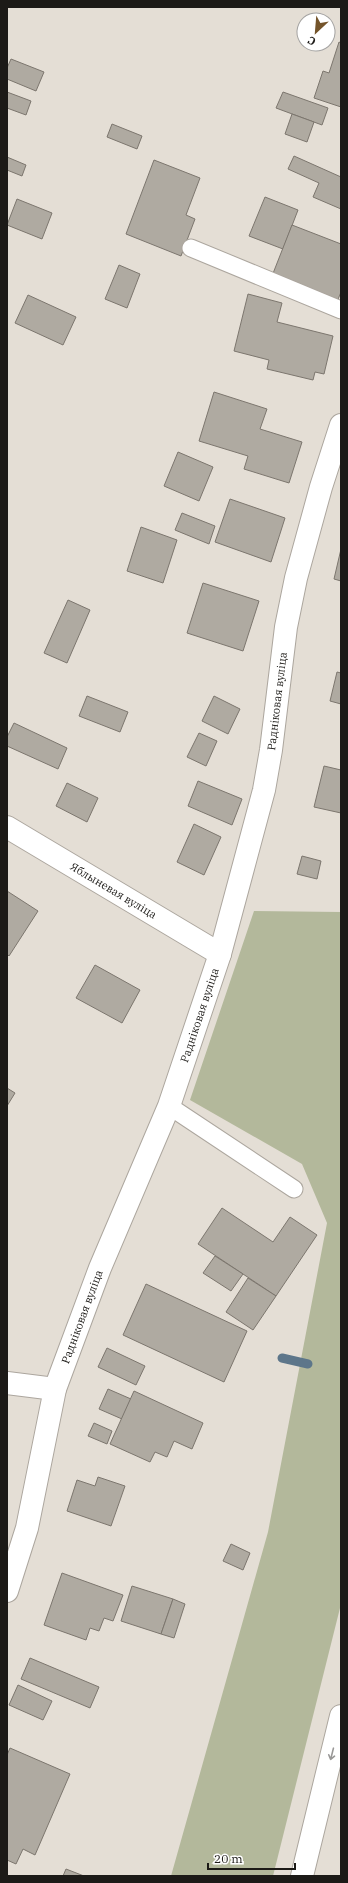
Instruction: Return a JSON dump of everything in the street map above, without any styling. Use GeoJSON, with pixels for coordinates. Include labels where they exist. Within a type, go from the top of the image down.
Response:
{"type":"FeatureCollection","features":[{"type":"Feature","properties":{"kind":"main road","name":"Радніковая вуліца"},"geometry":{"type":"LineString","coordinates":[[7,1591],[27,1528],[55,1388],[100,1268],[169,1106],[220,954],[264,790],[271,750],[286,628],[296,578],[321,487],[341,425]]}},
{"type":"Feature","properties":{"kind":"main road","name":"Яблыневая вуліца"},"geometry":{"type":"LineString","coordinates":[[7,827],[220,954]]}},
{"type":"Feature","properties":{"kind":"main road"},"geometry":{"type":"LineString","coordinates":[[7,1383],[55,1388]]}},
{"type":"Feature","properties":{"kind":"main road"},"geometry":{"type":"LineString","coordinates":[[302,1876],[341,1716]]}},
{"type":"Feature","properties":{"kind":"lane"},"geometry":{"type":"LineString","coordinates":[[191,248],[341,310]]}},
{"type":"Feature","properties":{"kind":"lane"},"geometry":{"type":"LineString","coordinates":[[169,1106],[294,1189]]}},
{"type":"Feature","properties":{"kind":"green space"},"geometry":{"type":"Polygon","coordinates":[[[254,911],[341,912],[341,1604],[273,1876],[171,1876],[268,1532],[327,1223],[302,1164],[190,1100],[254,911]]]}},
{"type":"Feature","properties":{"kind":"building"},"geometry":{"type":"Polygon","coordinates":[[[339,42],[341,43],[341,107],[314,98],[323,71],[329,73],[339,42]]]}},
{"type":"Feature","properties":{"kind":"building"},"geometry":{"type":"Polygon","coordinates":[[[11,59],[44,72],[36,91],[7,79],[7,68],[11,59]]]}},
{"type":"Feature","properties":{"kind":"building"},"geometry":{"type":"Polygon","coordinates":[[[7,92],[31,101],[26,115],[7,108],[7,92]]]}},
{"type":"Feature","properties":{"kind":"building"},"geometry":{"type":"Polygon","coordinates":[[[283,92],[328,108],[322,125],[276,108],[283,92]]]}},
{"type":"Feature","properties":{"kind":"building"},"geometry":{"type":"Polygon","coordinates":[[[292,114],[314,122],[307,142],[285,134],[292,114]]]}},
{"type":"Feature","properties":{"kind":"building"},"geometry":{"type":"Polygon","coordinates":[[[112,124],[142,136],[137,149],[107,137],[112,124]]]}},
{"type":"Feature","properties":{"kind":"building"},"geometry":{"type":"Polygon","coordinates":[[[294,156],[341,177],[341,209],[313,197],[319,183],[288,169],[294,156]]]}},
{"type":"Feature","properties":{"kind":"building"},"geometry":{"type":"Polygon","coordinates":[[[7,157],[26,165],[22,176],[7,170],[7,157]]]}},
{"type":"Feature","properties":{"kind":"building"},"geometry":{"type":"Polygon","coordinates":[[[154,160],[200,178],[186,215],[195,219],[181,256],[126,234],[154,160]]]}},
{"type":"Feature","properties":{"kind":"building"},"geometry":{"type":"Polygon","coordinates":[[[265,197],[298,210],[283,249],[249,236],[265,197]]]}},
{"type":"Feature","properties":{"kind":"building"},"geometry":{"type":"Polygon","coordinates":[[[17,199],[52,213],[42,239],[7,225],[17,199]]]}},
{"type":"Feature","properties":{"kind":"building"},"geometry":{"type":"Polygon","coordinates":[[[292,225],[341,244],[341,292],[337,302],[272,276],[292,225]]]}},
{"type":"Feature","properties":{"kind":"building"},"geometry":{"type":"Polygon","coordinates":[[[119,265],[140,274],[127,308],[105,299],[119,265]]]}},
{"type":"Feature","properties":{"kind":"building"},"geometry":{"type":"Polygon","coordinates":[[[248,294],[282,303],[277,322],[333,336],[324,374],[315,372],[313,380],[267,369],[269,360],[234,351],[248,294]]]}},
{"type":"Feature","properties":{"kind":"building"},"geometry":{"type":"Polygon","coordinates":[[[28,295],[76,317],[63,345],[15,323],[28,295]]]}},
{"type":"Feature","properties":{"kind":"building"},"geometry":{"type":"Polygon","coordinates":[[[214,392],[267,409],[260,429],[302,442],[289,483],[244,469],[248,456],[199,441],[214,392]]]}},
{"type":"Feature","properties":{"kind":"building"},"geometry":{"type":"Polygon","coordinates":[[[178,452],[213,467],[199,501],[164,486],[178,452]]]}},
{"type":"Feature","properties":{"kind":"building"},"geometry":{"type":"Polygon","coordinates":[[[230,499],[285,518],[271,562],[215,542],[230,499]]]}},
{"type":"Feature","properties":{"kind":"building"},"geometry":{"type":"Polygon","coordinates":[[[182,513],[215,526],[209,544],[175,530],[182,513]]]}},
{"type":"Feature","properties":{"kind":"building"},"geometry":{"type":"Polygon","coordinates":[[[141,527],[177,540],[163,583],[127,571],[141,527]]]}},
{"type":"Feature","properties":{"kind":"building"},"geometry":{"type":"Polygon","coordinates":[[[341,549],[341,581],[334,579],[341,549]]]}},
{"type":"Feature","properties":{"kind":"building"},"geometry":{"type":"Polygon","coordinates":[[[203,583],[259,601],[243,651],[187,633],[203,583]]]}},
{"type":"Feature","properties":{"kind":"building"},"geometry":{"type":"Polygon","coordinates":[[[68,600],[90,610],[67,663],[44,653],[68,600]]]}},
{"type":"Feature","properties":{"kind":"building"},"geometry":{"type":"Polygon","coordinates":[[[337,672],[341,673],[341,704],[330,701],[337,672]]]}},
{"type":"Feature","properties":{"kind":"building"},"geometry":{"type":"Polygon","coordinates":[[[87,696],[128,712],[120,732],[79,716],[87,696]]]}},
{"type":"Feature","properties":{"kind":"building"},"geometry":{"type":"Polygon","coordinates":[[[214,696],[240,709],[228,734],[202,721],[214,696]]]}},
{"type":"Feature","properties":{"kind":"building"},"geometry":{"type":"Polygon","coordinates":[[[14,723],[67,748],[58,769],[7,746],[7,737],[14,723]]]}},
{"type":"Feature","properties":{"kind":"building"},"geometry":{"type":"Polygon","coordinates":[[[199,733],[217,741],[206,766],[187,757],[199,733]]]}},
{"type":"Feature","properties":{"kind":"building"},"geometry":{"type":"Polygon","coordinates":[[[324,766],[341,770],[341,813],[314,807],[324,766]]]}},
{"type":"Feature","properties":{"kind":"building"},"geometry":{"type":"Polygon","coordinates":[[[198,781],[242,799],[232,825],[188,806],[198,781]]]}},
{"type":"Feature","properties":{"kind":"building"},"geometry":{"type":"Polygon","coordinates":[[[67,783],[98,798],[87,822],[56,806],[67,783]]]}},
{"type":"Feature","properties":{"kind":"building"},"geometry":{"type":"Polygon","coordinates":[[[194,824],[221,837],[204,875],[177,862],[194,824]]]}},
{"type":"Feature","properties":{"kind":"building"},"geometry":{"type":"Polygon","coordinates":[[[302,856],[321,861],[317,879],[297,874],[302,856]]]}},
{"type":"Feature","properties":{"kind":"building"},"geometry":{"type":"Polygon","coordinates":[[[7,891],[38,911],[9,956],[7,954],[7,891]]]}},
{"type":"Feature","properties":{"kind":"building"},"geometry":{"type":"Polygon","coordinates":[[[95,965],[140,990],[122,1023],[76,998],[95,965]]]}},
{"type":"Feature","properties":{"kind":"building"},"geometry":{"type":"Polygon","coordinates":[[[7,1088],[15,1093],[7,1106],[7,1088]]]}},
{"type":"Feature","properties":{"kind":"building"},"geometry":{"type":"Polygon","coordinates":[[[222,1208],[273,1242],[290,1217],[317,1235],[276,1296],[198,1244],[222,1208]]]}},
{"type":"Feature","properties":{"kind":"building"},"geometry":{"type":"Polygon","coordinates":[[[215,1256],[243,1274],[231,1291],[203,1273],[215,1256]]]}},
{"type":"Feature","properties":{"kind":"building"},"geometry":{"type":"Polygon","coordinates":[[[248,1278],[276,1296],[253,1330],[226,1312],[248,1278]]]}},
{"type":"Feature","properties":{"kind":"building"},"geometry":{"type":"Polygon","coordinates":[[[146,1284],[247,1331],[224,1382],[123,1335],[146,1284]]]}},
{"type":"Feature","properties":{"kind":"building"},"geometry":{"type":"Polygon","coordinates":[[[107,1348],[145,1366],[136,1385],[98,1367],[107,1348]]]}},
{"type":"Feature","properties":{"kind":"building"},"geometry":{"type":"Polygon","coordinates":[[[108,1389],[131,1399],[122,1419],[99,1409],[108,1389]]]}},
{"type":"Feature","properties":{"kind":"building"},"geometry":{"type":"Polygon","coordinates":[[[134,1391],[203,1423],[192,1449],[174,1441],[167,1457],[155,1452],[150,1462],[110,1444],[134,1391]]]}},
{"type":"Feature","properties":{"kind":"building"},"geometry":{"type":"Polygon","coordinates":[[[94,1423],[112,1431],[107,1444],[88,1436],[94,1423]]]}},
{"type":"Feature","properties":{"kind":"building"},"geometry":{"type":"Polygon","coordinates":[[[98,1477],[125,1486],[111,1526],[67,1511],[77,1480],[95,1486],[98,1477]]]}},
{"type":"Feature","properties":{"kind":"building"},"geometry":{"type":"Polygon","coordinates":[[[231,1544],[250,1553],[243,1570],[223,1561],[231,1544]]]}},
{"type":"Feature","properties":{"kind":"building"},"geometry":{"type":"Polygon","coordinates":[[[62,1573],[123,1595],[113,1621],[104,1618],[99,1631],[90,1628],[86,1640],[44,1625],[62,1573]]]}},
{"type":"Feature","properties":{"kind":"building"},"geometry":{"type":"Polygon","coordinates":[[[132,1586],[173,1599],[161,1634],[121,1621],[132,1586]]]}},
{"type":"Feature","properties":{"kind":"building"},"geometry":{"type":"Polygon","coordinates":[[[173,1599],[185,1604],[174,1638],[161,1634],[173,1599]]]}},
{"type":"Feature","properties":{"kind":"building"},"geometry":{"type":"Polygon","coordinates":[[[30,1658],[99,1687],[90,1708],[21,1679],[30,1658]]]}},
{"type":"Feature","properties":{"kind":"building"},"geometry":{"type":"Polygon","coordinates":[[[18,1685],[52,1701],[43,1720],[9,1705],[18,1685]]]}},
{"type":"Feature","properties":{"kind":"building"},"geometry":{"type":"Polygon","coordinates":[[[10,1748],[70,1774],[35,1855],[23,1849],[16,1864],[7,1860],[7,1755],[10,1748]]]}},
{"type":"Feature","properties":{"kind":"building"},"geometry":{"type":"Polygon","coordinates":[[[66,1869],[84,1876],[63,1876],[66,1869]]]}},
{"type":"Feature","properties":{"kind":"waterway"},"geometry":{"type":"LineString","coordinates":[[282,1358],[308,1364]]}}]}
